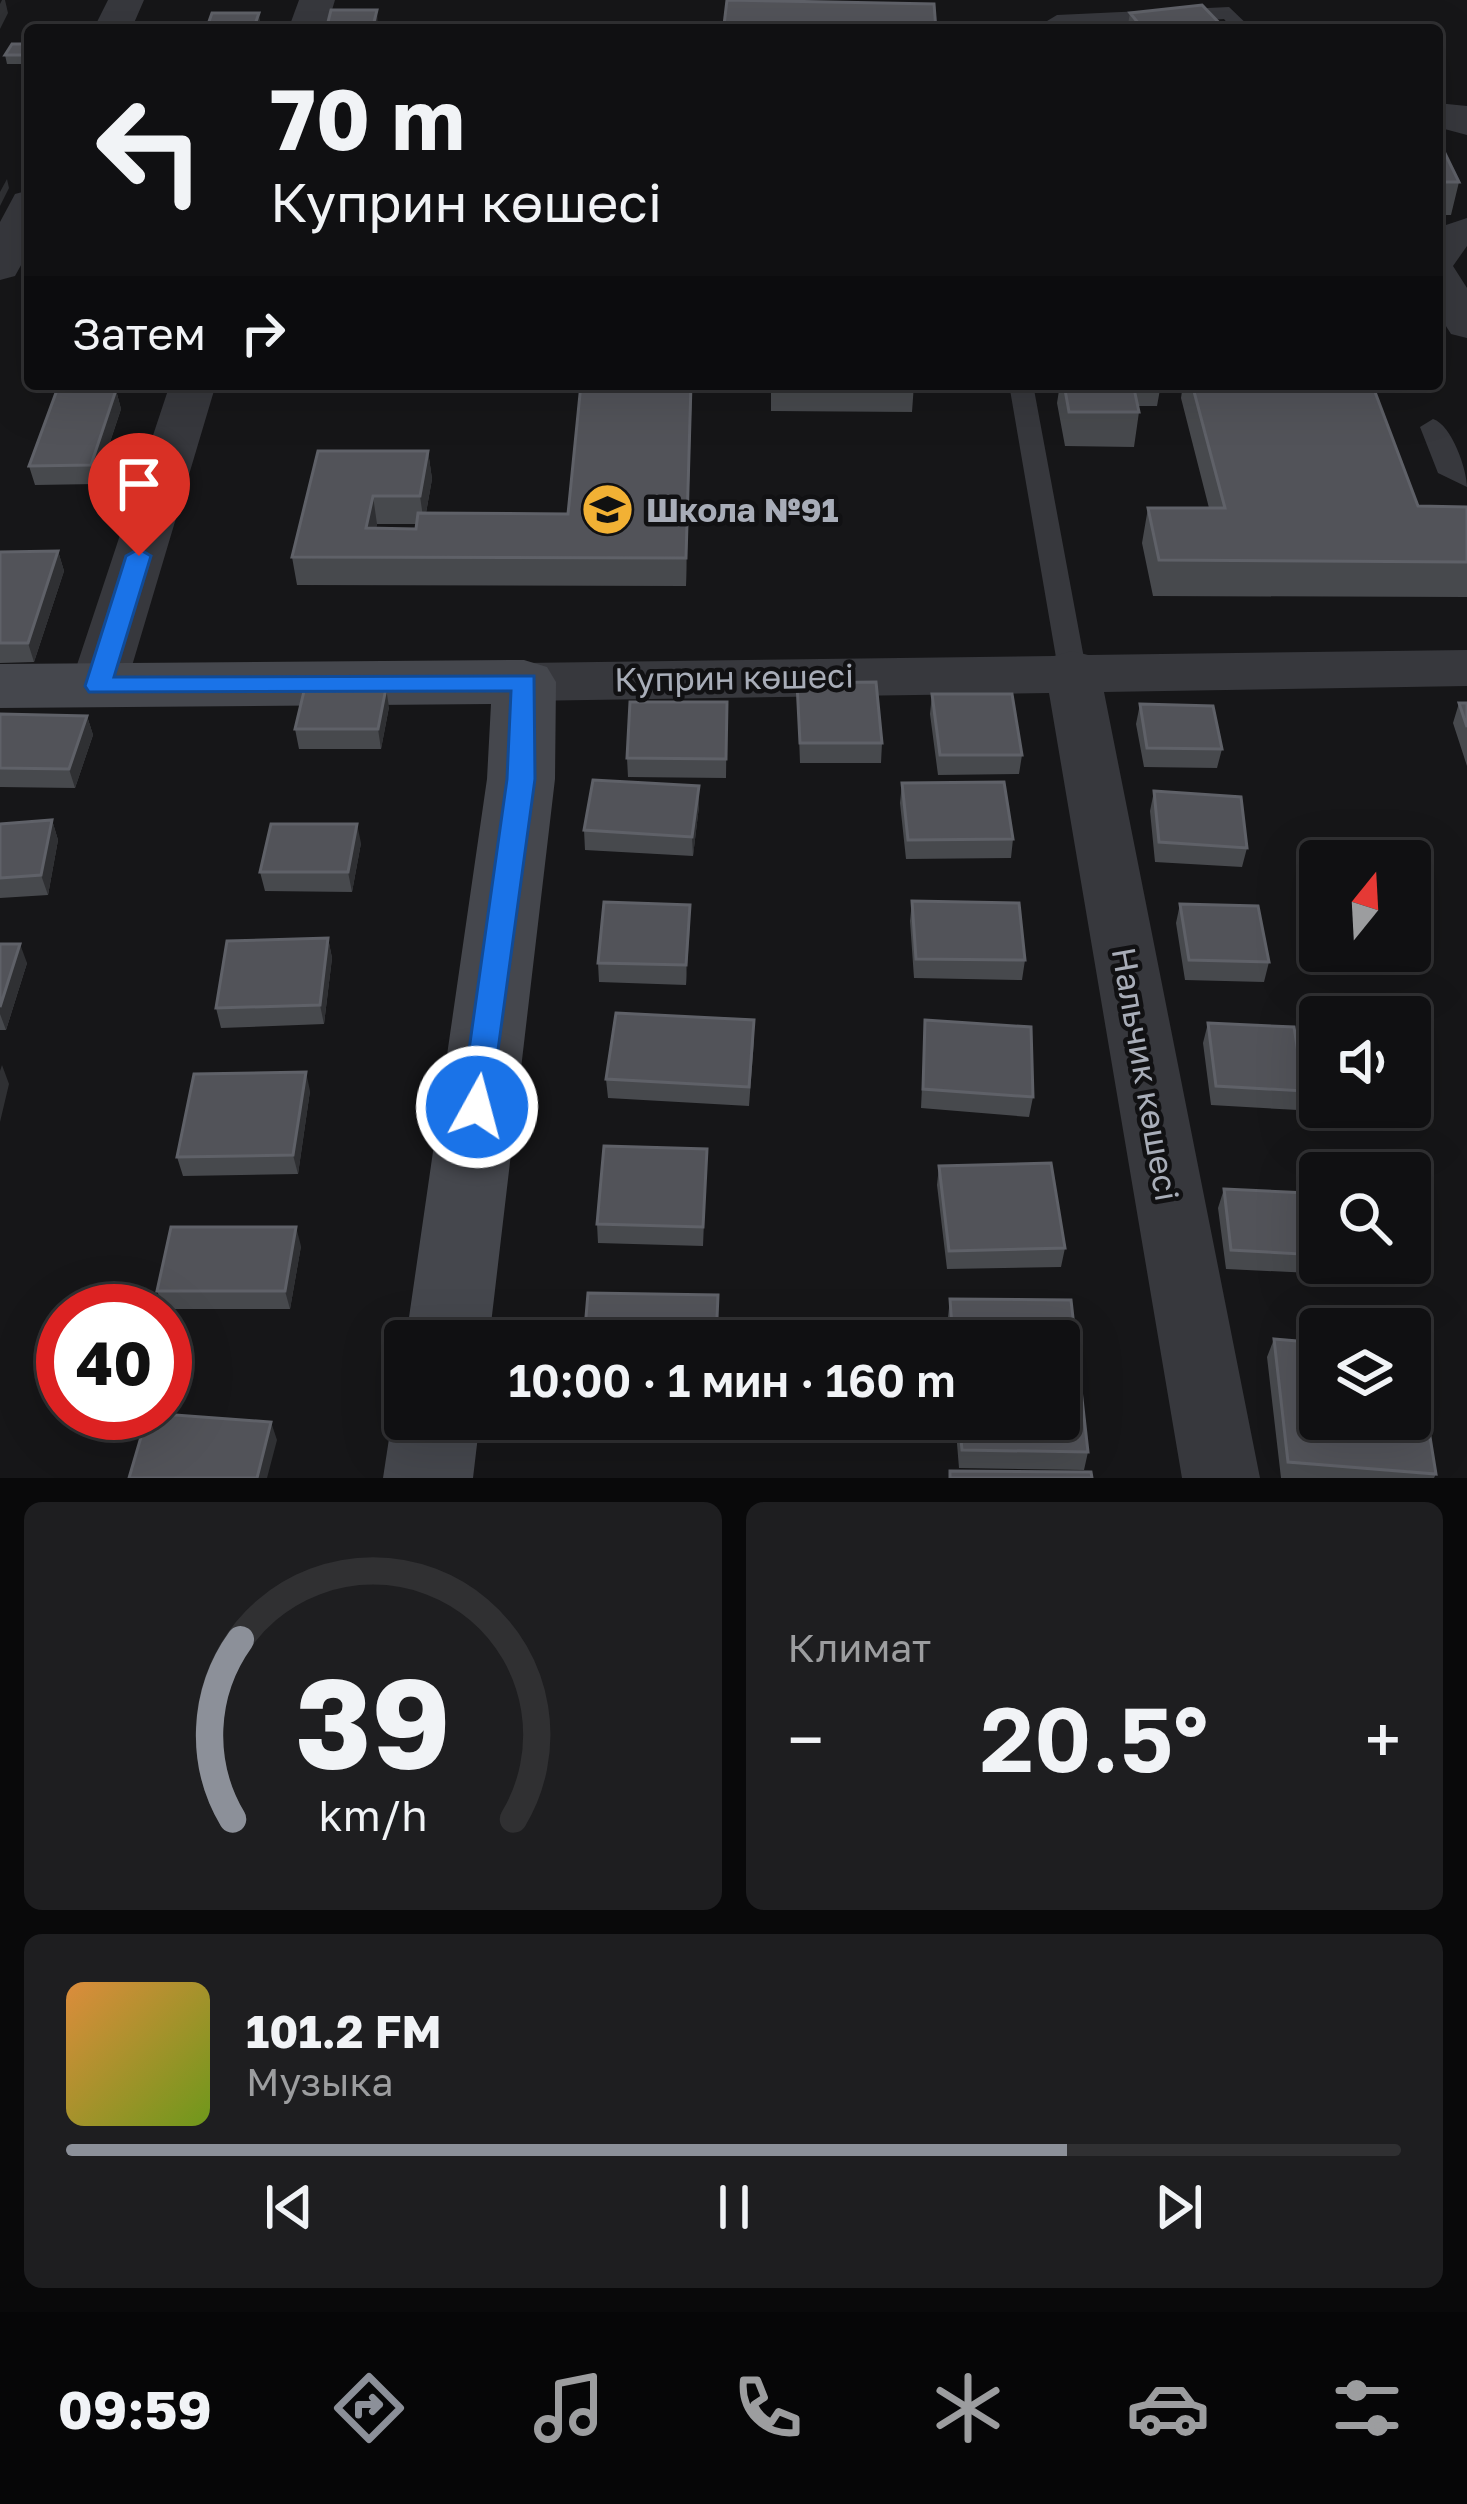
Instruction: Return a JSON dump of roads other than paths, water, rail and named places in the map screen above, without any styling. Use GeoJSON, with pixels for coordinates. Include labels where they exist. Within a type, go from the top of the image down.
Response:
{"type":"FeatureCollection","features":[{"type":"Feature","properties":{"kind":"street"},"geometry":{"type":"LineString","coordinates":[[0,266],[24,216]]}},
{"type":"Feature","properties":{"kind":"street"},"geometry":{"type":"LineString","coordinates":[[1443,285],[1467,324]]}},
{"type":"Feature","properties":{"kind":"street"},"geometry":{"type":"LineString","coordinates":[[98,686],[192,390]]}},
{"type":"Feature","properties":{"kind":"street","name":"Куприн көшесі"},"geometry":{"type":"LineString","coordinates":[[0,686],[1467,668]]}},
{"type":"Feature","properties":{"kind":"street","name":"Нальчик көшесі"},"geometry":{"type":"LineString","coordinates":[[1072,670],[1220,1478]]}},
{"type":"Feature","properties":{"kind":"street"},"geometry":{"type":"LineString","coordinates":[[449,1320],[521,779],[524,682]]}},
{"type":"Feature","properties":{"kind":"street"},"geometry":{"type":"LineString","coordinates":[[428,1478],[433,1440]]}},
{"type":"Feature","properties":{"kind":"lane"},"geometry":{"type":"LineString","coordinates":[[1057,24],[1229,13],[1238,24]]}},
{"type":"Feature","properties":{"kind":"lane"},"geometry":{"type":"LineString","coordinates":[[1022,390],[1072,670]]}},
{"type":"Feature","properties":{"kind":"lane"},"geometry":{"type":"LineString","coordinates":[[1433,428],[1451,473],[1467,479]]}},
{"type":"Feature","properties":{"kind":"place","name":"Школа №91"},"geometry":{"type":"Point","coordinates":[607,509]}}]}
